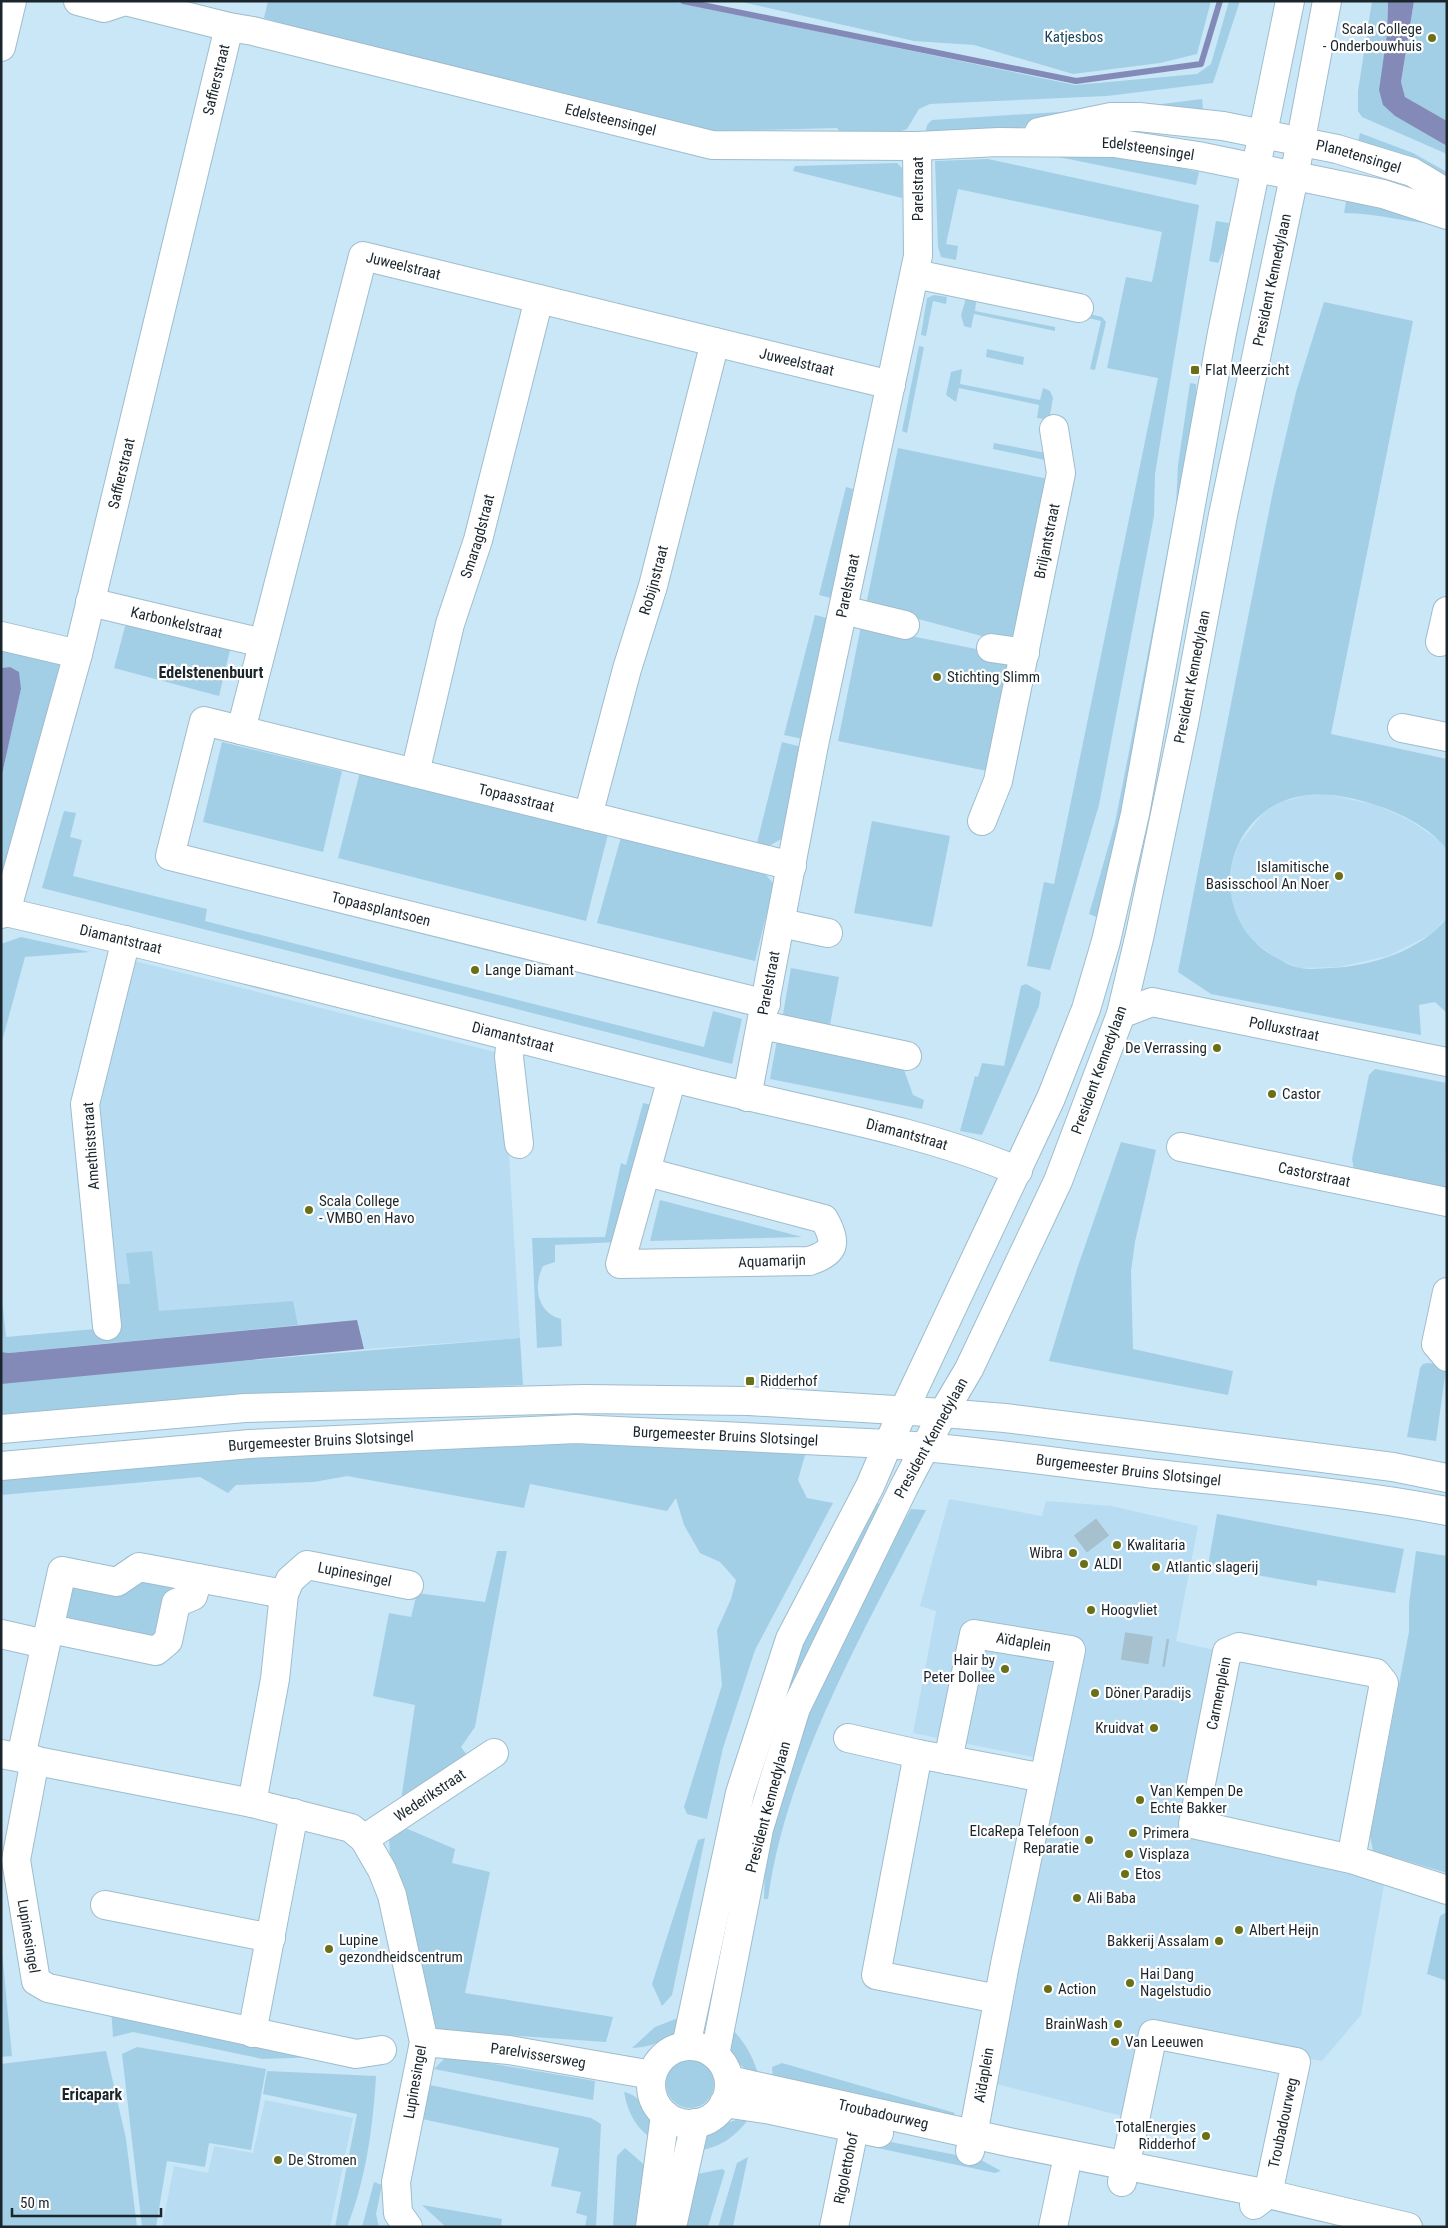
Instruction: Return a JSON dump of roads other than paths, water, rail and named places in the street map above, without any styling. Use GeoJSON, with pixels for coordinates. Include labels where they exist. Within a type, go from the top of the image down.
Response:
{"type":"FeatureCollection","features":[{"type":"Feature","properties":{"kind":"street"},"geometry":{"type":"LineString","coordinates":[[1,46],[12,1]]}},
{"type":"Feature","properties":{"kind":"street","name":"Edelsteensingel"},"geometry":{"type":"LineString","coordinates":[[78,1],[104,8],[124,1],[229,27],[254,31],[712,145],[917,146],[999,142],[1114,144],[1198,156],[1294,177]]}},
{"type":"Feature","properties":{"kind":"street","name":"President Kennedylaan"},"geometry":{"type":"LineString","coordinates":[[686,2046],[740,1793],[790,1639],[870,1486],[904,1409],[1018,1171],[1052,1098],[1086,1009],[1109,928],[1135,814],[1220,341],[1290,1]]}},
{"type":"Feature","properties":{"kind":"street","name":"President Kennedylaan"},"geometry":{"type":"LineString","coordinates":[[715,2055],[759,1829],[796,1708],[904,1486],[943,1413],[969,1370],[1058,1181],[1121,1014],[1144,915],[1234,458],[1302,141],[1327,1]]}},
{"type":"Feature","properties":{"kind":"street","name":"Saffierstraat"},"geometry":{"type":"LineString","coordinates":[[4,913],[78,654],[229,27]]}},
{"type":"Feature","properties":{"kind":"street","name":"Edelsteensingel"},"geometry":{"type":"LineString","coordinates":[[999,142],[1057,127],[1111,117],[1139,117],[1204,124],[1264,134]]}},
{"type":"Feature","properties":{"kind":"street","name":"Planetensingel"},"geometry":{"type":"LineString","coordinates":[[1264,134],[1337,149],[1412,172],[1447,193]]}},
{"type":"Feature","properties":{"kind":"street","name":"Parelstraat"},"geometry":{"type":"LineString","coordinates":[[747,1097],[814,745],[909,292],[915,274],[918,256],[917,146]]}},
{"type":"Feature","properties":{"kind":"street","name":"Planetensingel"},"geometry":{"type":"LineString","coordinates":[[1294,177],[1383,194],[1447,215]]}},
{"type":"Feature","properties":{"kind":"street","name":"Juweelstraat"},"geometry":{"type":"LineString","coordinates":[[241,730],[362,256],[891,385]]}},
{"type":"Feature","properties":{"kind":"street"},"geometry":{"type":"LineString","coordinates":[[915,274],[1079,308]]}},
{"type":"Feature","properties":{"kind":"street","name":"Smaragdstraat"},"geometry":{"type":"LineString","coordinates":[[415,773],[450,624],[478,540],[539,299]]}},
{"type":"Feature","properties":{"kind":"street","name":"Robijnstraat"},"geometry":{"type":"LineString","coordinates":[[588,816],[626,669],[653,586],[714,342]]}},
{"type":"Feature","properties":{"kind":"street","name":"Briljantstraat"},"geometry":{"type":"LineString","coordinates":[[982,820],[998,781],[1061,473],[1054,429]]}},
{"type":"Feature","properties":{"kind":"street","name":"Karbonkelstraat"},"geometry":{"type":"LineString","coordinates":[[90,602],[263,643]]}},
{"type":"Feature","properties":{"kind":"street"},"geometry":{"type":"LineString","coordinates":[[843,610],[905,625]]}},
{"type":"Feature","properties":{"kind":"street"},"geometry":{"type":"LineString","coordinates":[[1440,642],[1447,611]]}},
{"type":"Feature","properties":{"kind":"street"},"geometry":{"type":"LineString","coordinates":[[1,636],[78,654]]}},
{"type":"Feature","properties":{"kind":"street"},"geometry":{"type":"LineString","coordinates":[[991,648],[1025,653]]}},
{"type":"Feature","properties":{"kind":"street","name":"Topaasplantsoen"},"geometry":{"type":"LineString","coordinates":[[241,730],[204,721],[170,856],[764,1014]]}},
{"type":"Feature","properties":{"kind":"street"},"geometry":{"type":"LineString","coordinates":[[1402,728],[1447,737]]}},
{"type":"Feature","properties":{"kind":"street","name":"Topaasstraat"},"geometry":{"type":"LineString","coordinates":[[241,730],[792,866]]}},
{"type":"Feature","properties":{"kind":"street","name":"Diamantstraat"},"geometry":{"type":"LineString","coordinates":[[4,913],[126,940],[747,1097],[934,1141],[985,1157],[1018,1171]]}},
{"type":"Feature","properties":{"kind":"street"},"geometry":{"type":"LineString","coordinates":[[781,923],[828,933]]}},
{"type":"Feature","properties":{"kind":"street","name":"Amethiststraat"},"geometry":{"type":"LineString","coordinates":[[107,1326],[85,1104],[126,940]]}},
{"type":"Feature","properties":{"kind":"street","name":"Polluxstraat"},"geometry":{"type":"LineString","coordinates":[[1121,1014],[1152,1002],[1447,1062]]}},
{"type":"Feature","properties":{"kind":"street","name":"Parelstraat"},"geometry":{"type":"LineString","coordinates":[[764,1014],[906,1056]]}},
{"type":"Feature","properties":{"kind":"street"},"geometry":{"type":"LineString","coordinates":[[511,1037],[509,1057],[519,1144]]}},
{"type":"Feature","properties":{"kind":"street","name":"Aquamarijn"},"geometry":{"type":"LineString","coordinates":[[647,1172],[824,1219],[832,1232],[832,1246],[826,1256],[809,1261],[620,1264],[672,1078]]}},
{"type":"Feature","properties":{"kind":"street","name":"Castorstraat"},"geometry":{"type":"LineString","coordinates":[[1181,1148],[1447,1202]]}},
{"type":"Feature","properties":{"kind":"street"},"geometry":{"type":"LineString","coordinates":[[1447,1292],[1436,1344],[1447,1357]]}},
{"type":"Feature","properties":{"kind":"street"},"geometry":{"type":"LineString","coordinates":[[1,1429],[246,1408],[584,1399],[749,1401],[904,1409],[1005,1418],[1393,1467],[1447,1478]]}},
{"type":"Feature","properties":{"kind":"street","name":"Burgemeester Bruins Slotsingel"},"geometry":{"type":"LineString","coordinates":[[1,1466],[250,1444],[576,1429],[926,1447],[1387,1500],[1447,1511]]}},
{"type":"Feature","properties":{"kind":"street","name":"Lupinesingel"},"geometry":{"type":"LineString","coordinates":[[252,1803],[275,1680],[284,1594],[290,1580],[307,1566],[409,1585]]}},
{"type":"Feature","properties":{"kind":"street","name":"Lupinesingel"},"geometry":{"type":"LineString","coordinates":[[284,1594],[139,1567],[117,1582],[62,1571],[19,1757],[16,1860],[36,1981],[48,1988],[356,2054],[382,2050]]}},
{"type":"Feature","properties":{"kind":"street"},"geometry":{"type":"LineString","coordinates":[[1,1634],[48,1636],[156,1651],[168,1641],[176,1602],[193,1596],[198,1578]]}},
{"type":"Feature","properties":{"kind":"street","name":"Aïdaplein"},"geometry":{"type":"LineString","coordinates":[[948,1760],[974,1634],[1071,1650],[998,1999],[971,2143]]}},
{"type":"Feature","properties":{"kind":"street","name":"Carmenplein"},"geometry":{"type":"LineString","coordinates":[[1352,1859],[1384,1683],[1376,1673],[1239,1647],[1227,1652],[1193,1824],[1352,1859],[1447,1890]]}},
{"type":"Feature","properties":{"kind":"street"},"geometry":{"type":"LineString","coordinates":[[848,1738],[918,1754],[1044,1778]]}},
{"type":"Feature","properties":{"kind":"street","name":"Wederikstraat"},"geometry":{"type":"LineString","coordinates":[[364,1839],[494,1753]]}},
{"type":"Feature","properties":{"kind":"street"},"geometry":{"type":"LineString","coordinates":[[918,1754],[876,1975],[998,1999]]}},
{"type":"Feature","properties":{"kind":"street","name":"Lupinesingel"},"geometry":{"type":"LineString","coordinates":[[19,1757],[252,1803],[351,1828],[364,1839],[382,1870],[392,1896],[424,2042],[396,2182],[398,2213],[408,2227]]}},
{"type":"Feature","properties":{"kind":"street"},"geometry":{"type":"LineString","coordinates":[[252,2033],[294,1813]]}},
{"type":"Feature","properties":{"kind":"street"},"geometry":{"type":"LineString","coordinates":[[105,1905],[271,1938]]}},
{"type":"Feature","properties":{"kind":"street","name":"Troubadourweg"},"geometry":{"type":"LineString","coordinates":[[1124,2174],[1153,2034],[1296,2062],[1260,2201]]}},
{"type":"Feature","properties":{"kind":"street","name":"Parelvissersweg"},"geometry":{"type":"LineString","coordinates":[[424,2042],[509,2050],[652,2075]]}},
{"type":"Feature","properties":{"kind":"street"},"geometry":{"type":"LineString","coordinates":[[686,2046],[701,2048],[715,2055],[726,2069],[726,2091],[715,2115],[695,2123],[679,2122],[665,2114],[653,2096],[652,2075],[664,2055],[686,2046]]}},
{"type":"Feature","properties":{"kind":"street","name":"Troubadourweg"},"geometry":{"type":"LineString","coordinates":[[726,2091],[971,2143],[1260,2201],[1296,2217],[1396,2225]]}},
{"type":"Feature","properties":{"kind":"street"},"geometry":{"type":"LineString","coordinates":[[650,2227],[665,2114]]}},
{"type":"Feature","properties":{"kind":"street","name":"Rigolettohof"},"geometry":{"type":"LineString","coordinates":[[834,2227],[856,2118]]}},
{"type":"Feature","properties":{"kind":"street"},"geometry":{"type":"LineString","coordinates":[[672,2227],[695,2123]]}},
{"type":"Feature","properties":{"kind":"street","name":"Troubadourweg"},"geometry":{"type":"LineString","coordinates":[[971,2143],[1065,2170],[1124,2174]]}},
{"type":"Feature","properties":{"kind":"street"},"geometry":{"type":"LineString","coordinates":[[1053,2227],[1065,2170]]}},
{"type":"Feature","properties":{"kind":"waterway"},"geometry":{"type":"LineString","coordinates":[[683,1],[1076,81],[1201,64],[1220,1]]}},
{"type":"Feature","properties":{"kind":"tunnel"},"geometry":{"type":"LineString","coordinates":[[1085,1527],[1098,1544]]}},
{"type":"Feature","properties":{"kind":"tunnel"},"geometry":{"type":"LineString","coordinates":[[1123,1646],[1167,1653]]}},
{"type":"Feature","properties":{"kind":"place","name":"Scala College - Onderbouwhuis"},"geometry":{"type":"Point","coordinates":[1432,38]}},
{"type":"Feature","properties":{"kind":"place","name":"Flat Meerzicht"},"geometry":{"type":"Point","coordinates":[1195,370]}},
{"type":"Feature","properties":{"kind":"place","name":"Stichting Slimm"},"geometry":{"type":"Point","coordinates":[937,677]}},
{"type":"Feature","properties":{"kind":"place","name":"Islamitische Basisschool An Noer"},"geometry":{"type":"Point","coordinates":[1339,876]}},
{"type":"Feature","properties":{"kind":"place","name":"Lange Diamant"},"geometry":{"type":"Point","coordinates":[475,970]}},
{"type":"Feature","properties":{"kind":"place","name":"De Verrassing"},"geometry":{"type":"Point","coordinates":[1217,1048]}},
{"type":"Feature","properties":{"kind":"place","name":"Castor"},"geometry":{"type":"Point","coordinates":[1272,1094]}},
{"type":"Feature","properties":{"kind":"place","name":"Scala College - VMBO en Havo"},"geometry":{"type":"Point","coordinates":[309,1210]}},
{"type":"Feature","properties":{"kind":"place","name":"Ridderhof"},"geometry":{"type":"Point","coordinates":[750,1381]}},
{"type":"Feature","properties":{"kind":"place","name":"Kwalitaria"},"geometry":{"type":"Point","coordinates":[1117,1545]}},
{"type":"Feature","properties":{"kind":"place","name":"Wibra"},"geometry":{"type":"Point","coordinates":[1073,1553]}},
{"type":"Feature","properties":{"kind":"place","name":"ALDI"},"geometry":{"type":"Point","coordinates":[1084,1564]}},
{"type":"Feature","properties":{"kind":"place","name":"Atlantic slagerij"},"geometry":{"type":"Point","coordinates":[1156,1567]}},
{"type":"Feature","properties":{"kind":"place","name":"Hoogvliet"},"geometry":{"type":"Point","coordinates":[1091,1610]}},
{"type":"Feature","properties":{"kind":"place","name":"Hair by Peter Dollee"},"geometry":{"type":"Point","coordinates":[1005,1669]}},
{"type":"Feature","properties":{"kind":"place","name":"Döner Paradijs"},"geometry":{"type":"Point","coordinates":[1095,1693]}},
{"type":"Feature","properties":{"kind":"place","name":"Kruidvat"},"geometry":{"type":"Point","coordinates":[1154,1728]}},
{"type":"Feature","properties":{"kind":"place","name":"Van Kempen De Echte Bakker"},"geometry":{"type":"Point","coordinates":[1140,1800]}},
{"type":"Feature","properties":{"kind":"place","name":"Primera"},"geometry":{"type":"Point","coordinates":[1133,1833]}},
{"type":"Feature","properties":{"kind":"place","name":"ElcaRepa Telefoon Reparatie"},"geometry":{"type":"Point","coordinates":[1089,1840]}},
{"type":"Feature","properties":{"kind":"place","name":"Visplaza"},"geometry":{"type":"Point","coordinates":[1129,1854]}},
{"type":"Feature","properties":{"kind":"place","name":"Etos"},"geometry":{"type":"Point","coordinates":[1125,1874]}},
{"type":"Feature","properties":{"kind":"place","name":"Ali Baba"},"geometry":{"type":"Point","coordinates":[1077,1898]}},
{"type":"Feature","properties":{"kind":"place","name":"Albert Heijn"},"geometry":{"type":"Point","coordinates":[1239,1930]}},
{"type":"Feature","properties":{"kind":"place","name":"Bakkerij Assalam"},"geometry":{"type":"Point","coordinates":[1219,1941]}},
{"type":"Feature","properties":{"kind":"place","name":"Lupine gezondheidscentrum"},"geometry":{"type":"Point","coordinates":[329,1949]}},
{"type":"Feature","properties":{"kind":"place","name":"Hai Dang Nagelstudio"},"geometry":{"type":"Point","coordinates":[1130,1983]}},
{"type":"Feature","properties":{"kind":"place","name":"Action"},"geometry":{"type":"Point","coordinates":[1048,1989]}},
{"type":"Feature","properties":{"kind":"place","name":"BrainWash"},"geometry":{"type":"Point","coordinates":[1118,2024]}},
{"type":"Feature","properties":{"kind":"place","name":"Van Leeuwen"},"geometry":{"type":"Point","coordinates":[1115,2042]}},
{"type":"Feature","properties":{"kind":"place","name":"TotalEnergies Ridderhof"},"geometry":{"type":"Point","coordinates":[1206,2136]}},
{"type":"Feature","properties":{"kind":"place","name":"De Stromen"},"geometry":{"type":"Point","coordinates":[278,2160]}},
{"type":"Feature","properties":{"kind":"district","name":"Edelstenenbuurt"},"geometry":{"type":"Point","coordinates":[211,672]}},
{"type":"Feature","properties":{"kind":"district","name":"Ericapark"},"geometry":{"type":"Point","coordinates":[92,2094]}},
{"type":"Feature","properties":{"kind":"park label","name":"Katjesbos"},"geometry":{"type":"Point","coordinates":[1074,37]}}]}
